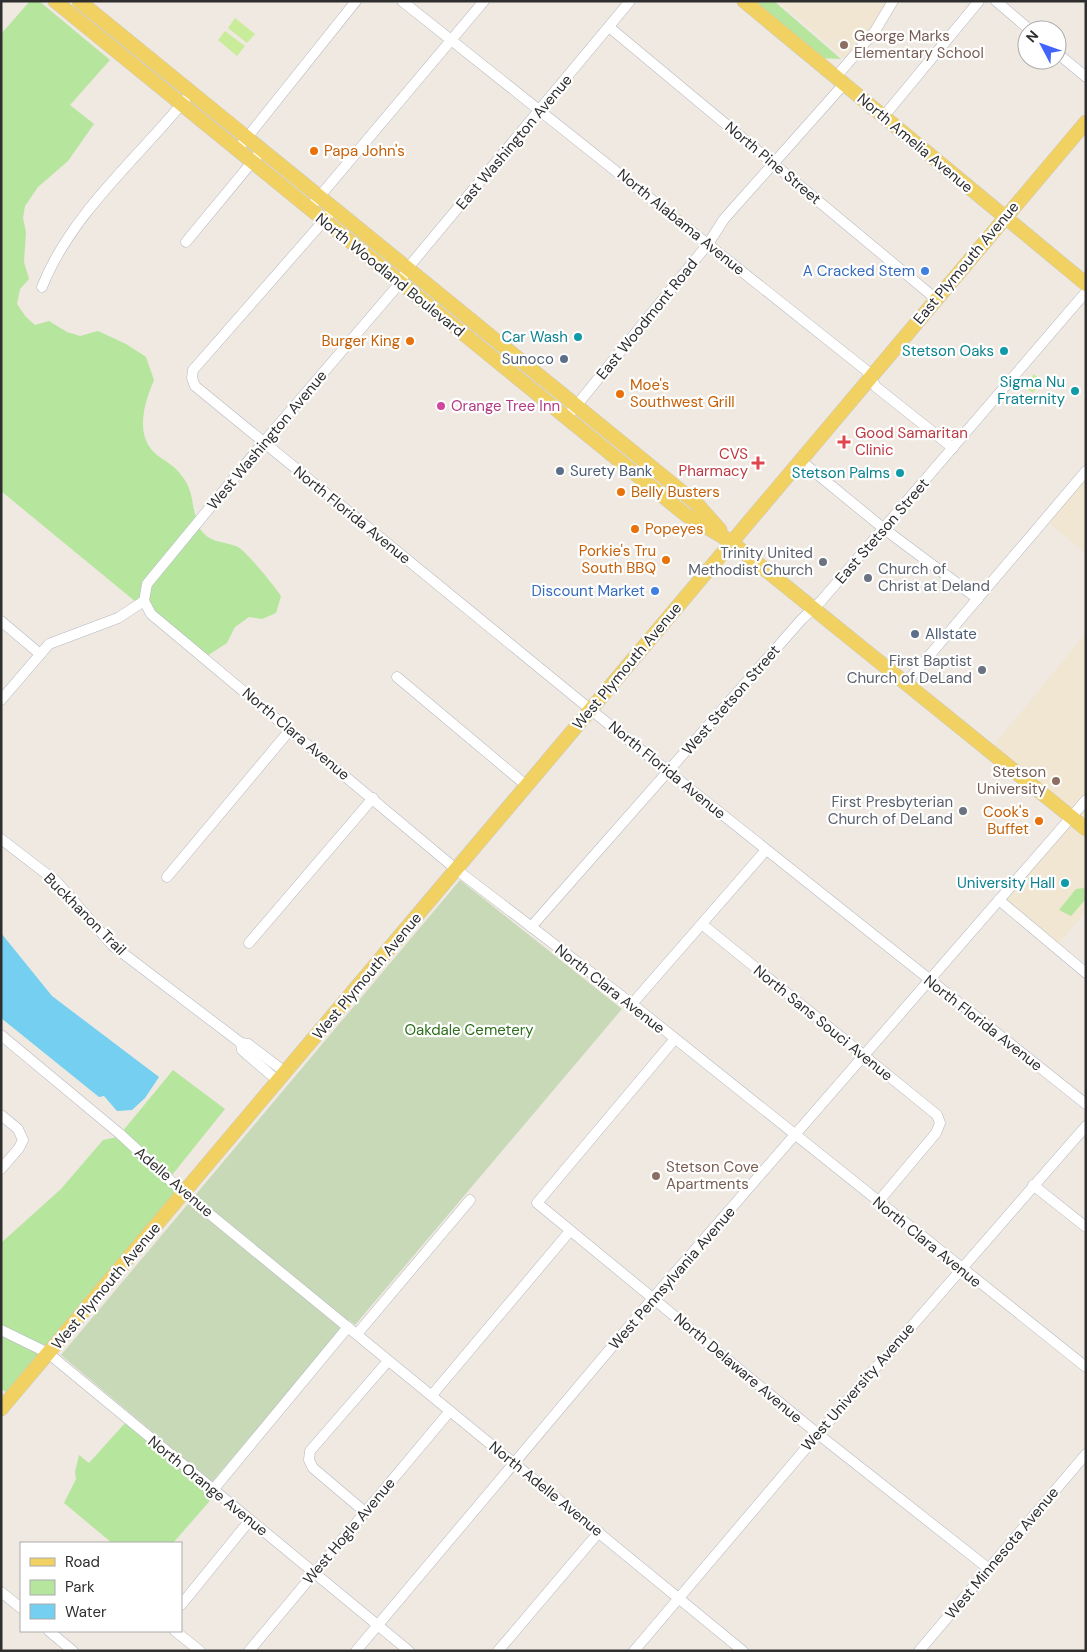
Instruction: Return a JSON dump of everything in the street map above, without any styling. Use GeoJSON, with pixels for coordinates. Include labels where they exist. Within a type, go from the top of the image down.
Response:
{"type":"FeatureCollection","features":[{"type":"Feature","properties":{"kind":"main road","name":"North Woodland Boulevard"},"geometry":{"type":"LineString","coordinates":[[55,1],[686,515],[730,542],[1086,830]]}},
{"type":"Feature","properties":{"kind":"main road","name":"North Amelia Avenue"},"geometry":{"type":"LineString","coordinates":[[744,1],[1086,284]]}},
{"type":"Feature","properties":{"kind":"main road","name":"North Woodland Boulevard"},"geometry":{"type":"LineString","coordinates":[[80,2],[697,504],[730,542]]}},
{"type":"Feature","properties":{"kind":"main road","name":"East Plymouth Avenue"},"geometry":{"type":"LineString","coordinates":[[730,542],[1086,122]]}},
{"type":"Feature","properties":{"kind":"main road","name":"West Plymouth Avenue"},"geometry":{"type":"LineString","coordinates":[[1,1409],[457,870],[730,542]]}},
{"type":"Feature","properties":{"kind":"street"},"geometry":{"type":"LineString","coordinates":[[237,150],[356,1]]}},
{"type":"Feature","properties":{"kind":"street","name":"North Alabama Avenue"},"geometry":{"type":"LineString","coordinates":[[402,1],[867,371],[876,387],[953,448]]}},
{"type":"Feature","properties":{"kind":"street"},"geometry":{"type":"LineString","coordinates":[[310,209],[484,1]]}},
{"type":"Feature","properties":{"kind":"street","name":"East Washington Avenue"},"geometry":{"type":"LineString","coordinates":[[400,283],[407,269],[630,1]]}},
{"type":"Feature","properties":{"kind":"street","name":"East Woodmont Road"},"geometry":{"type":"LineString","coordinates":[[567,417],[708,244],[724,219],[840,80],[893,1]]}},
{"type":"Feature","properties":{"kind":"street"},"geometry":{"type":"LineString","coordinates":[[884,116],[979,1]]}},
{"type":"Feature","properties":{"kind":"street"},"geometry":{"type":"LineString","coordinates":[[996,1],[1018,20]]}},
{"type":"Feature","properties":{"kind":"street"},"geometry":{"type":"LineString","coordinates":[[71,14],[80,2]]}},
{"type":"Feature","properties":{"kind":"street","name":"North Pine Street"},"geometry":{"type":"LineString","coordinates":[[609,27],[936,299]]}},
{"type":"Feature","properties":{"kind":"street"},"geometry":{"type":"LineString","coordinates":[[1067,61],[1086,77]]}},
{"type":"Feature","properties":{"kind":"street"},"geometry":{"type":"LineString","coordinates":[[42,287],[60,247],[80,220],[191,93]]}},
{"type":"Feature","properties":{"kind":"street"},"geometry":{"type":"LineString","coordinates":[[186,242],[262,150]]}},
{"type":"Feature","properties":{"kind":"street"},"geometry":{"type":"LineString","coordinates":[[324,220],[334,209]]}},
{"type":"Feature","properties":{"kind":"street","name":"North Florida Avenue"},"geometry":{"type":"LineString","coordinates":[[324,220],[194,370],[192,378],[195,386],[591,710],[1086,1104]]}},
{"type":"Feature","properties":{"kind":"street","name":"West Washington Avenue"},"geometry":{"type":"LineString","coordinates":[[144,601],[147,584],[263,443],[400,283]]}},
{"type":"Feature","properties":{"kind":"street","name":"East Stetson Street"},"geometry":{"type":"LineString","coordinates":[[813,608],[1086,292]]}},
{"type":"Feature","properties":{"kind":"street"},"geometry":{"type":"LineString","coordinates":[[800,460],[884,528],[978,599]]}},
{"type":"Feature","properties":{"kind":"street"},"geometry":{"type":"LineString","coordinates":[[906,683],[1086,471]]}},
{"type":"Feature","properties":{"kind":"street"},"geometry":{"type":"LineString","coordinates":[[1,700],[49,644],[118,618],[144,601]]}},
{"type":"Feature","properties":{"kind":"street","name":"North Clara Avenue"},"geometry":{"type":"LineString","coordinates":[[144,601],[151,614],[457,870],[632,1004],[794,1136],[1086,1367]]}},
{"type":"Feature","properties":{"kind":"street","name":"West Stetson Street"},"geometry":{"type":"LineString","coordinates":[[531,927],[813,608]]}},
{"type":"Feature","properties":{"kind":"street"},"geometry":{"type":"LineString","coordinates":[[1,621],[40,654]]}},
{"type":"Feature","properties":{"kind":"street"},"geometry":{"type":"LineString","coordinates":[[397,677],[527,786]]}},
{"type":"Feature","properties":{"kind":"street"},"geometry":{"type":"LineString","coordinates":[[167,877],[290,730]]}},
{"type":"Feature","properties":{"kind":"street"},"geometry":{"type":"LineString","coordinates":[[248,943],[373,798]]}},
{"type":"Feature","properties":{"kind":"street","name":"West Pennsylvania Avenue"},"geometry":{"type":"LineString","coordinates":[[356,1651],[654,1298],[1086,800]]}},
{"type":"Feature","properties":{"kind":"street","name":"Buckhanon Trail"},"geometry":{"type":"LineString","coordinates":[[1,839],[57,882],[112,945],[241,1043],[248,1044],[282,1077]]}},
{"type":"Feature","properties":{"kind":"street"},"geometry":{"type":"LineString","coordinates":[[632,1004],[766,850]]}},
{"type":"Feature","properties":{"kind":"street"},"geometry":{"type":"LineString","coordinates":[[999,900],[1086,973]]}},
{"type":"Feature","properties":{"kind":"street","name":"North Sans Souci Avenue"},"geometry":{"type":"LineString","coordinates":[[703,924],[937,1115],[940,1123],[936,1133],[878,1202]]}},
{"type":"Feature","properties":{"kind":"street","name":"Adelle Avenue"},"geometry":{"type":"LineString","coordinates":[[1,1035],[120,1134],[184,1193],[348,1327]]}},
{"type":"Feature","properties":{"kind":"street","name":"North Delaware Avenue"},"geometry":{"type":"LineString","coordinates":[[674,1040],[536,1203],[818,1434],[989,1568]]}},
{"type":"Feature","properties":{"kind":"street"},"geometry":{"type":"LineString","coordinates":[[1,1115],[18,1129],[22,1140],[19,1148],[1,1169]]}},
{"type":"Feature","properties":{"kind":"street","name":"West University Avenue"},"geometry":{"type":"LineString","coordinates":[[634,1651],[818,1434],[1086,1126]]}},
{"type":"Feature","properties":{"kind":"street"},"geometry":{"type":"LineString","coordinates":[[1033,1185],[1086,1227]]}},
{"type":"Feature","properties":{"kind":"street"},"geometry":{"type":"LineString","coordinates":[[357,1334],[470,1200]]}},
{"type":"Feature","properties":{"kind":"street"},"geometry":{"type":"LineString","coordinates":[[432,1395],[570,1231]]}},
{"type":"Feature","properties":{"kind":"street"},"geometry":{"type":"LineString","coordinates":[[213,1490],[348,1327]]}},
{"type":"Feature","properties":{"kind":"street","name":"North Adelle Avenue"},"geometry":{"type":"LineString","coordinates":[[348,1327],[743,1651]]}},
{"type":"Feature","properties":{"kind":"street","name":"North Orange Avenue"},"geometry":{"type":"LineString","coordinates":[[1,1330],[48,1353],[409,1651]]}},
{"type":"Feature","properties":{"kind":"street"},"geometry":{"type":"LineString","coordinates":[[365,1512],[313,1468],[309,1460],[310,1451],[388,1361]]}},
{"type":"Feature","properties":{"kind":"street","name":"West Hogle Avenue"},"geometry":{"type":"LineString","coordinates":[[249,1651],[450,1411]]}},
{"type":"Feature","properties":{"kind":"street","name":"West Minnesota Avenue"},"geometry":{"type":"LineString","coordinates":[[919,1651],[1086,1454]]}},
{"type":"Feature","properties":{"kind":"street"},"geometry":{"type":"LineString","coordinates":[[182,1604],[250,1520]]}},
{"type":"Feature","properties":{"kind":"street"},"geometry":{"type":"LineString","coordinates":[[498,1651],[599,1532]]}},
{"type":"Feature","properties":{"kind":"street"},"geometry":{"type":"LineString","coordinates":[[1,1592],[20,1607]]}},
{"type":"Feature","properties":{"kind":"street"},"geometry":{"type":"LineString","coordinates":[[49,1632],[73,1651]]}},
{"type":"Feature","properties":{"kind":"street"},"geometry":{"type":"LineString","coordinates":[[177,1632],[200,1651]]}},
{"type":"Feature","properties":{"kind":"shaded area","name":"George Marks Elementary School"},"geometry":{"type":"Polygon","coordinates":[[[778,1],[886,1],[872,30],[846,60],[778,1]]]}},
{"type":"Feature","properties":{"kind":"shaded area"},"geometry":{"type":"Polygon","coordinates":[[[1086,471],[1086,554],[1045,519],[1086,471]]]}},
{"type":"Feature","properties":{"kind":"shaded area","name":"Stetson University"},"geometry":{"type":"Polygon","coordinates":[[[1086,633],[1086,912],[1055,948],[999,900],[1070,817],[989,751],[1086,633]]]}},
{"type":"Feature","properties":{"kind":"green space"},"geometry":{"type":"Polygon","coordinates":[[[30,1],[39,1],[110,60],[70,105],[94,124],[68,161],[38,187],[25,206],[23,218],[26,232],[24,262],[29,279],[20,289],[17,304],[26,317],[35,325],[49,321],[67,332],[80,336],[98,331],[126,344],[146,357],[154,380],[144,409],[143,429],[145,439],[157,455],[176,469],[185,480],[190,490],[196,518],[144,581],[140,599],[136,602],[1,491],[1,34],[30,1]]]}},
{"type":"Feature","properties":{"kind":"green space"},"geometry":{"type":"Polygon","coordinates":[[[749,1],[774,1],[841,59],[819,58],[749,1]]]}},
{"type":"Feature","properties":{"kind":"green space"},"geometry":{"type":"Polygon","coordinates":[[[235,18],[255,34],[247,43],[228,28],[235,18]]]}},
{"type":"Feature","properties":{"kind":"green space"},"geometry":{"type":"Polygon","coordinates":[[[225,31],[245,46],[237,56],[218,40],[225,31]]]}},
{"type":"Feature","properties":{"kind":"green space"},"geometry":{"type":"Polygon","coordinates":[[[1034,374],[1042,381],[1033,393],[1024,386],[1034,374]]]}},
{"type":"Feature","properties":{"kind":"green space"},"geometry":{"type":"Polygon","coordinates":[[[199,527],[211,539],[241,549],[260,569],[281,596],[276,613],[262,619],[249,617],[235,627],[227,643],[207,656],[154,611],[149,596],[151,586],[199,527]]]}},
{"type":"Feature","properties":{"kind":"green space","name":"Oakdale Cemetery"},"geometry":{"type":"Polygon","coordinates":[[[460,880],[622,1009],[355,1325],[349,1320],[212,1482],[61,1355],[460,880]]]}},
{"type":"Feature","properties":{"kind":"green space"},"geometry":{"type":"Polygon","coordinates":[[[1084,888],[1085,900],[1071,916],[1059,910],[1076,889],[1084,888]]]}},
{"type":"Feature","properties":{"kind":"green space"},"geometry":{"type":"Polygon","coordinates":[[[173,1070],[225,1109],[172,1175],[122,1132],[173,1070]]]}},
{"type":"Feature","properties":{"kind":"green space"},"geometry":{"type":"Polygon","coordinates":[[[117,1137],[178,1193],[47,1349],[1,1326],[1,1243],[61,1189],[103,1140],[117,1137]]]}},
{"type":"Feature","properties":{"kind":"green space"},"geometry":{"type":"Polygon","coordinates":[[[1,1334],[42,1354],[22,1379],[6,1392],[1,1389],[1,1334]]]}},
{"type":"Feature","properties":{"kind":"green space"},"geometry":{"type":"Polygon","coordinates":[[[126,1422],[214,1496],[174,1542],[111,1542],[64,1503],[76,1479],[75,1472],[79,1455],[89,1463],[126,1422]]]}},
{"type":"Feature","properties":{"kind":"water"},"geometry":{"type":"Polygon","coordinates":[[[1,933],[52,996],[159,1077],[145,1098],[132,1110],[117,1111],[104,1096],[99,1097],[1,1018],[1,933]]]}},
{"type":"Feature","properties":{"kind":"place","name":"George Marks Elementary School"},"geometry":{"type":"Point","coordinates":[844,45]}},
{"type":"Feature","properties":{"kind":"place","name":"Papa John's"},"geometry":{"type":"Point","coordinates":[314,151]}},
{"type":"Feature","properties":{"kind":"place","name":"A Cracked Stem"},"geometry":{"type":"Point","coordinates":[925,271]}},
{"type":"Feature","properties":{"kind":"place","name":"Car Wash"},"geometry":{"type":"Point","coordinates":[578,337]}},
{"type":"Feature","properties":{"kind":"place","name":"Burger King"},"geometry":{"type":"Point","coordinates":[410,341]}},
{"type":"Feature","properties":{"kind":"place","name":"Stetson Oaks"},"geometry":{"type":"Point","coordinates":[1004,351]}},
{"type":"Feature","properties":{"kind":"place","name":"Sunoco"},"geometry":{"type":"Point","coordinates":[564,359]}},
{"type":"Feature","properties":{"kind":"place","name":"Sigma Nu Fraternity"},"geometry":{"type":"Point","coordinates":[1075,391]}},
{"type":"Feature","properties":{"kind":"place","name":"Moe's Southwest Grill"},"geometry":{"type":"Point","coordinates":[620,394]}},
{"type":"Feature","properties":{"kind":"place","name":"Orange Tree Inn"},"geometry":{"type":"Point","coordinates":[441,406]}},
{"type":"Feature","properties":{"kind":"place","name":"Good Samaritan Clinic"},"geometry":{"type":"Point","coordinates":[844,442]}},
{"type":"Feature","properties":{"kind":"place","name":"CVS Pharmacy"},"geometry":{"type":"Point","coordinates":[758,463]}},
{"type":"Feature","properties":{"kind":"place","name":"Surety Bank"},"geometry":{"type":"Point","coordinates":[560,471]}},
{"type":"Feature","properties":{"kind":"place","name":"Stetson Palms"},"geometry":{"type":"Point","coordinates":[900,473]}},
{"type":"Feature","properties":{"kind":"place","name":"Belly Busters"},"geometry":{"type":"Point","coordinates":[621,492]}},
{"type":"Feature","properties":{"kind":"place","name":"Popeyes"},"geometry":{"type":"Point","coordinates":[635,529]}},
{"type":"Feature","properties":{"kind":"place","name":"Porkie's Tru South BBQ"},"geometry":{"type":"Point","coordinates":[666,560]}},
{"type":"Feature","properties":{"kind":"place","name":"Trinity United Methodist Church"},"geometry":{"type":"Point","coordinates":[823,562]}},
{"type":"Feature","properties":{"kind":"place","name":"Church of Christ at Deland"},"geometry":{"type":"Point","coordinates":[868,578]}},
{"type":"Feature","properties":{"kind":"place","name":"Discount Market"},"geometry":{"type":"Point","coordinates":[655,591]}},
{"type":"Feature","properties":{"kind":"place","name":"Allstate"},"geometry":{"type":"Point","coordinates":[915,634]}},
{"type":"Feature","properties":{"kind":"place","name":"First Baptist Church of DeLand"},"geometry":{"type":"Point","coordinates":[982,670]}},
{"type":"Feature","properties":{"kind":"place","name":"Stetson University"},"geometry":{"type":"Point","coordinates":[1056,781]}},
{"type":"Feature","properties":{"kind":"place","name":"First Presbyterian Church of DeLand"},"geometry":{"type":"Point","coordinates":[963,811]}},
{"type":"Feature","properties":{"kind":"place","name":"Cook's Buffet"},"geometry":{"type":"Point","coordinates":[1039,821]}},
{"type":"Feature","properties":{"kind":"place","name":"University Hall"},"geometry":{"type":"Point","coordinates":[1065,883]}},
{"type":"Feature","properties":{"kind":"place","name":"Stetson Cove Apartments"},"geometry":{"type":"Point","coordinates":[656,1176]}}]}
